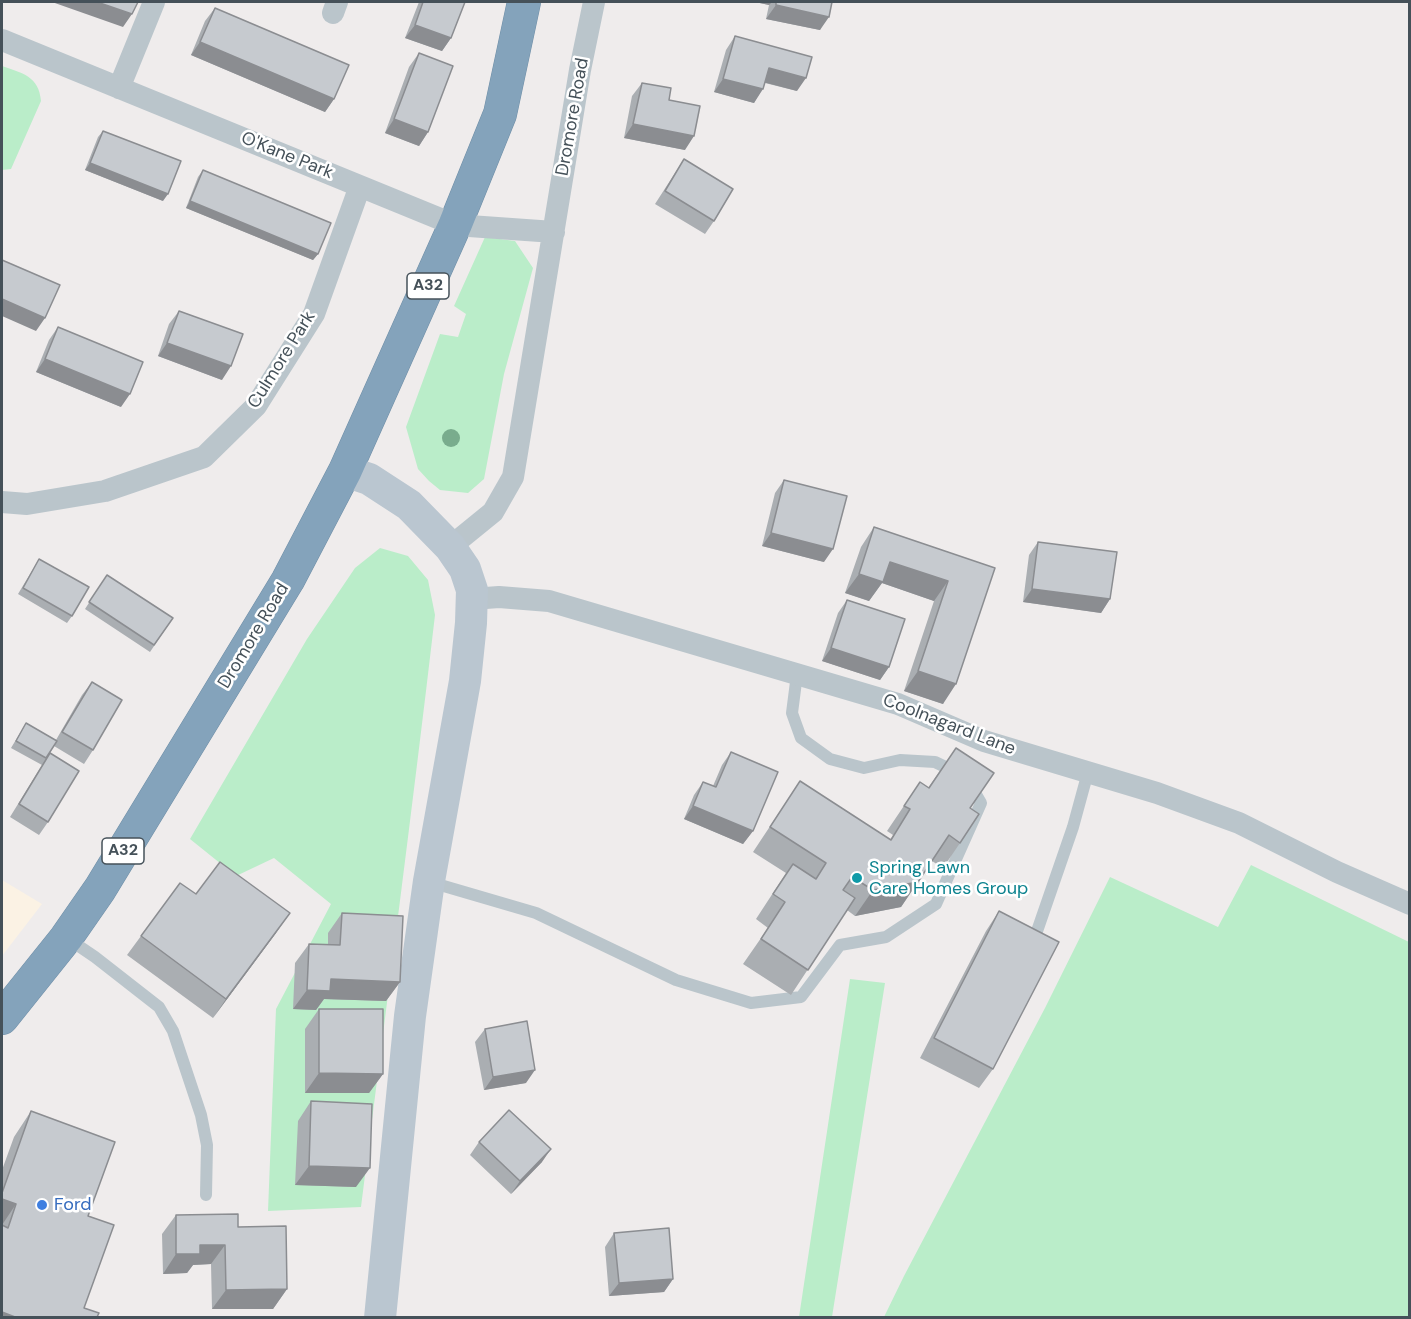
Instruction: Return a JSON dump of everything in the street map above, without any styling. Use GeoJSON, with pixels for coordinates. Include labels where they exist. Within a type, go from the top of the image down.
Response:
{"type":"FeatureCollection","features":[{"type":"Feature","properties":{"kind":"highway","name":"Dromore Road"},"geometry":{"type":"LineString","coordinates":[[2,1018],[66,938],[100,889],[288,580],[345,471],[455,225],[500,114],[525,2]]}},
{"type":"Feature","properties":{"kind":"street"},"geometry":{"type":"LineString","coordinates":[[119,88],[154,2]]}},
{"type":"Feature","properties":{"kind":"street","name":"Dromore Road"},"geometry":{"type":"LineString","coordinates":[[450,547],[493,512],[513,477],[580,70],[594,2]]}},
{"type":"Feature","properties":{"kind":"street","name":"O'Kane Park"},"geometry":{"type":"LineString","coordinates":[[2,40],[455,225]]}},
{"type":"Feature","properties":{"kind":"street","name":"Culmore Park"},"geometry":{"type":"LineString","coordinates":[[2,502],[27,504],[105,491],[204,457],[256,406],[314,314],[360,186]]}},
{"type":"Feature","properties":{"kind":"street"},"geometry":{"type":"LineString","coordinates":[[455,225],[554,232]]}},
{"type":"Feature","properties":{"kind":"street"},"geometry":{"type":"LineString","coordinates":[[345,471],[369,479],[409,505],[450,547],[465,569],[472,590],[465,681],[429,881],[410,1016],[380,1317]]}},
{"type":"Feature","properties":{"kind":"street","name":"Coolnagard Lane"},"geometry":{"type":"LineString","coordinates":[[472,598],[499,597],[549,602],[898,704],[984,741],[1157,793],[1239,823],[1338,872],[1410,904]]}},
{"type":"Feature","properties":{"kind":"lane"},"geometry":{"type":"LineString","coordinates":[[429,881],[536,913],[676,980],[751,1003],[801,997],[840,945],[886,937],[936,904],[981,803],[966,777],[935,762],[900,760],[864,768],[831,759],[801,738],[792,713],[797,674]]}},
{"type":"Feature","properties":{"kind":"lane"},"geometry":{"type":"LineString","coordinates":[[1035,937],[1073,827],[1088,772]]}},
{"type":"Feature","properties":{"kind":"lane"},"geometry":{"type":"LineString","coordinates":[[66,938],[95,957],[159,1007],[173,1031],[201,1115],[207,1145],[206,1195]]}},
{"type":"Feature","properties":{"kind":"shaded area"},"geometry":{"type":"Polygon","coordinates":[[[2,880],[42,904],[2,956],[2,880]]]}},
{"type":"Feature","properties":{"kind":"green space"},"geometry":{"type":"Polygon","coordinates":[[[2,66],[23,74],[33,81],[40,93],[41,101],[11,169],[2,170],[2,66]]]}},
{"type":"Feature","properties":{"kind":"green space"},"geometry":{"type":"Polygon","coordinates":[[[485,237],[515,241],[533,268],[504,374],[484,479],[468,493],[440,490],[418,469],[406,427],[440,334],[458,337],[466,314],[454,306],[485,237]]]}},
{"type":"Feature","properties":{"kind":"green space"},"geometry":{"type":"Polygon","coordinates":[[[380,548],[408,556],[428,580],[435,615],[361,1207],[268,1211],[276,1009],[331,904],[274,858],[236,876],[190,839],[307,639],[355,568],[380,548]]]}},
{"type":"Feature","properties":{"kind":"green space"},"geometry":{"type":"Polygon","coordinates":[[[1251,865],[1409,942],[1409,1317],[884,1317],[1045,1008],[1110,877],[1218,927],[1251,865]]]}},
{"type":"Feature","properties":{"kind":"green space"},"geometry":{"type":"Polygon","coordinates":[[[850,979],[885,983],[832,1317],[799,1317],[850,979]]]}},
{"type":"Feature","properties":{"kind":"building"},"geometry":{"type":"Polygon","coordinates":[[[97,2],[138,2],[132,14],[97,2]]]}},
{"type":"Feature","properties":{"kind":"building"},"geometry":{"type":"Polygon","coordinates":[[[423,2],[465,2],[451,38],[415,25],[423,2]]]}},
{"type":"Feature","properties":{"kind":"building"},"geometry":{"type":"Polygon","coordinates":[[[776,2],[832,2],[829,17],[776,5],[776,2]]]}},
{"type":"Feature","properties":{"kind":"building"},"geometry":{"type":"Polygon","coordinates":[[[215,8],[349,65],[334,99],[200,42],[215,8]]]}},
{"type":"Feature","properties":{"kind":"building"},"geometry":{"type":"Polygon","coordinates":[[[735,36],[812,57],[806,78],[769,68],[763,89],[723,79],[735,36]]]}},
{"type":"Feature","properties":{"kind":"building"},"geometry":{"type":"Polygon","coordinates":[[[419,53],[453,66],[428,132],[394,119],[419,53]]]}},
{"type":"Feature","properties":{"kind":"building"},"geometry":{"type":"Polygon","coordinates":[[[642,83],[671,88],[669,100],[700,106],[694,136],[633,124],[642,83]]]}},
{"type":"Feature","properties":{"kind":"building"},"geometry":{"type":"Polygon","coordinates":[[[103,131],[181,161],[168,194],[90,163],[103,131]]]}},
{"type":"Feature","properties":{"kind":"building"},"geometry":{"type":"Polygon","coordinates":[[[684,159],[733,189],[714,221],[665,191],[684,159]]]}},
{"type":"Feature","properties":{"kind":"building"},"geometry":{"type":"Polygon","coordinates":[[[203,170],[331,223],[318,254],[190,201],[203,170]]]}},
{"type":"Feature","properties":{"kind":"building"},"geometry":{"type":"Polygon","coordinates":[[[2,260],[60,285],[45,318],[2,299],[2,260]]]}},
{"type":"Feature","properties":{"kind":"building"},"geometry":{"type":"Polygon","coordinates":[[[179,311],[243,334],[231,366],[167,343],[179,311]]]}},
{"type":"Feature","properties":{"kind":"building"},"geometry":{"type":"Polygon","coordinates":[[[58,327],[143,362],[130,394],[45,359],[58,327]]]}},
{"type":"Feature","properties":{"kind":"building"},"geometry":{"type":"Polygon","coordinates":[[[784,480],[847,496],[833,549],[771,533],[784,480]]]}},
{"type":"Feature","properties":{"kind":"building"},"geometry":{"type":"Polygon","coordinates":[[[874,527],[995,568],[956,684],[918,671],[948,581],[890,562],[883,582],[859,574],[874,527]]]}},
{"type":"Feature","properties":{"kind":"building"},"geometry":{"type":"Polygon","coordinates":[[[1038,542],[1117,552],[1110,599],[1032,589],[1038,542]]]}},
{"type":"Feature","properties":{"kind":"building"},"geometry":{"type":"Polygon","coordinates":[[[39,559],[89,587],[72,616],[23,588],[39,559]]]}},
{"type":"Feature","properties":{"kind":"building"},"geometry":{"type":"Polygon","coordinates":[[[107,575],[173,618],[154,645],[89,602],[107,575]]]}},
{"type":"Feature","properties":{"kind":"building"},"geometry":{"type":"Polygon","coordinates":[[[847,600],[905,619],[889,667],[831,648],[847,600]]]}},
{"type":"Feature","properties":{"kind":"building"},"geometry":{"type":"Polygon","coordinates":[[[92,682],[122,700],[93,750],[62,732],[92,682]]]}},
{"type":"Feature","properties":{"kind":"building"},"geometry":{"type":"Polygon","coordinates":[[[26,723],[57,741],[46,758],[16,741],[26,723]]]}},
{"type":"Feature","properties":{"kind":"building","name":"Spring Lawn Care Homes Group"},"geometry":{"type":"Polygon","coordinates":[[[956,748],[994,773],[970,808],[979,814],[960,843],[949,835],[918,882],[873,890],[852,877],[843,890],[855,898],[808,970],[761,939],[785,902],[773,894],[793,864],[816,879],[826,863],[770,827],[800,781],[891,840],[910,809],[904,806],[920,782],[929,788],[956,748]]]}},
{"type":"Feature","properties":{"kind":"building"},"geometry":{"type":"Polygon","coordinates":[[[731,752],[778,772],[753,831],[693,806],[703,782],[716,787],[731,752]]]}},
{"type":"Feature","properties":{"kind":"building"},"geometry":{"type":"Polygon","coordinates":[[[50,753],[79,771],[48,822],[19,804],[50,753]]]}},
{"type":"Feature","properties":{"kind":"building"},"geometry":{"type":"Polygon","coordinates":[[[220,862],[290,913],[226,999],[141,936],[180,883],[196,894],[220,862]]]}},
{"type":"Feature","properties":{"kind":"building"},"geometry":{"type":"Polygon","coordinates":[[[999,911],[1059,942],[993,1069],[934,1038],[999,911]]]}},
{"type":"Feature","properties":{"kind":"building"},"geometry":{"type":"Polygon","coordinates":[[[342,913],[403,916],[400,982],[331,979],[330,991],[307,990],[309,944],[340,945],[342,913]]]}},
{"type":"Feature","properties":{"kind":"building"},"geometry":{"type":"Polygon","coordinates":[[[319,1009],[383,1009],[383,1074],[319,1073],[319,1009]]]}},
{"type":"Feature","properties":{"kind":"building"},"geometry":{"type":"Polygon","coordinates":[[[527,1021],[535,1070],[493,1077],[485,1029],[527,1021]]]}},
{"type":"Feature","properties":{"kind":"building"},"geometry":{"type":"Polygon","coordinates":[[[311,1101],[372,1104],[370,1168],[309,1166],[311,1101]]]}},
{"type":"Feature","properties":{"kind":"building"},"geometry":{"type":"Polygon","coordinates":[[[509,1110],[551,1149],[520,1181],[479,1142],[509,1110]]]}},
{"type":"Feature","properties":{"kind":"building","name":"Ford"},"geometry":{"type":"Polygon","coordinates":[[[31,1111],[115,1142],[88,1216],[114,1225],[84,1308],[99,1313],[97,1317],[15,1317],[2,1312],[2,1225],[8,1228],[16,1204],[2,1199],[2,1193],[31,1111]]]}},
{"type":"Feature","properties":{"kind":"building"},"geometry":{"type":"Polygon","coordinates":[[[238,1214],[238,1227],[286,1226],[287,1289],[226,1290],[225,1245],[200,1245],[200,1254],[176,1254],[176,1215],[238,1214]]]}},
{"type":"Feature","properties":{"kind":"building"},"geometry":{"type":"Polygon","coordinates":[[[669,1228],[673,1279],[619,1283],[614,1233],[669,1228]]]}},
{"type":"Feature","properties":{"kind":"place","name":"Spring Lawn Care Homes Group"},"geometry":{"type":"Point","coordinates":[857,878]}},
{"type":"Feature","properties":{"kind":"place","name":"Ford"},"geometry":{"type":"Point","coordinates":[42,1205]}}]}
